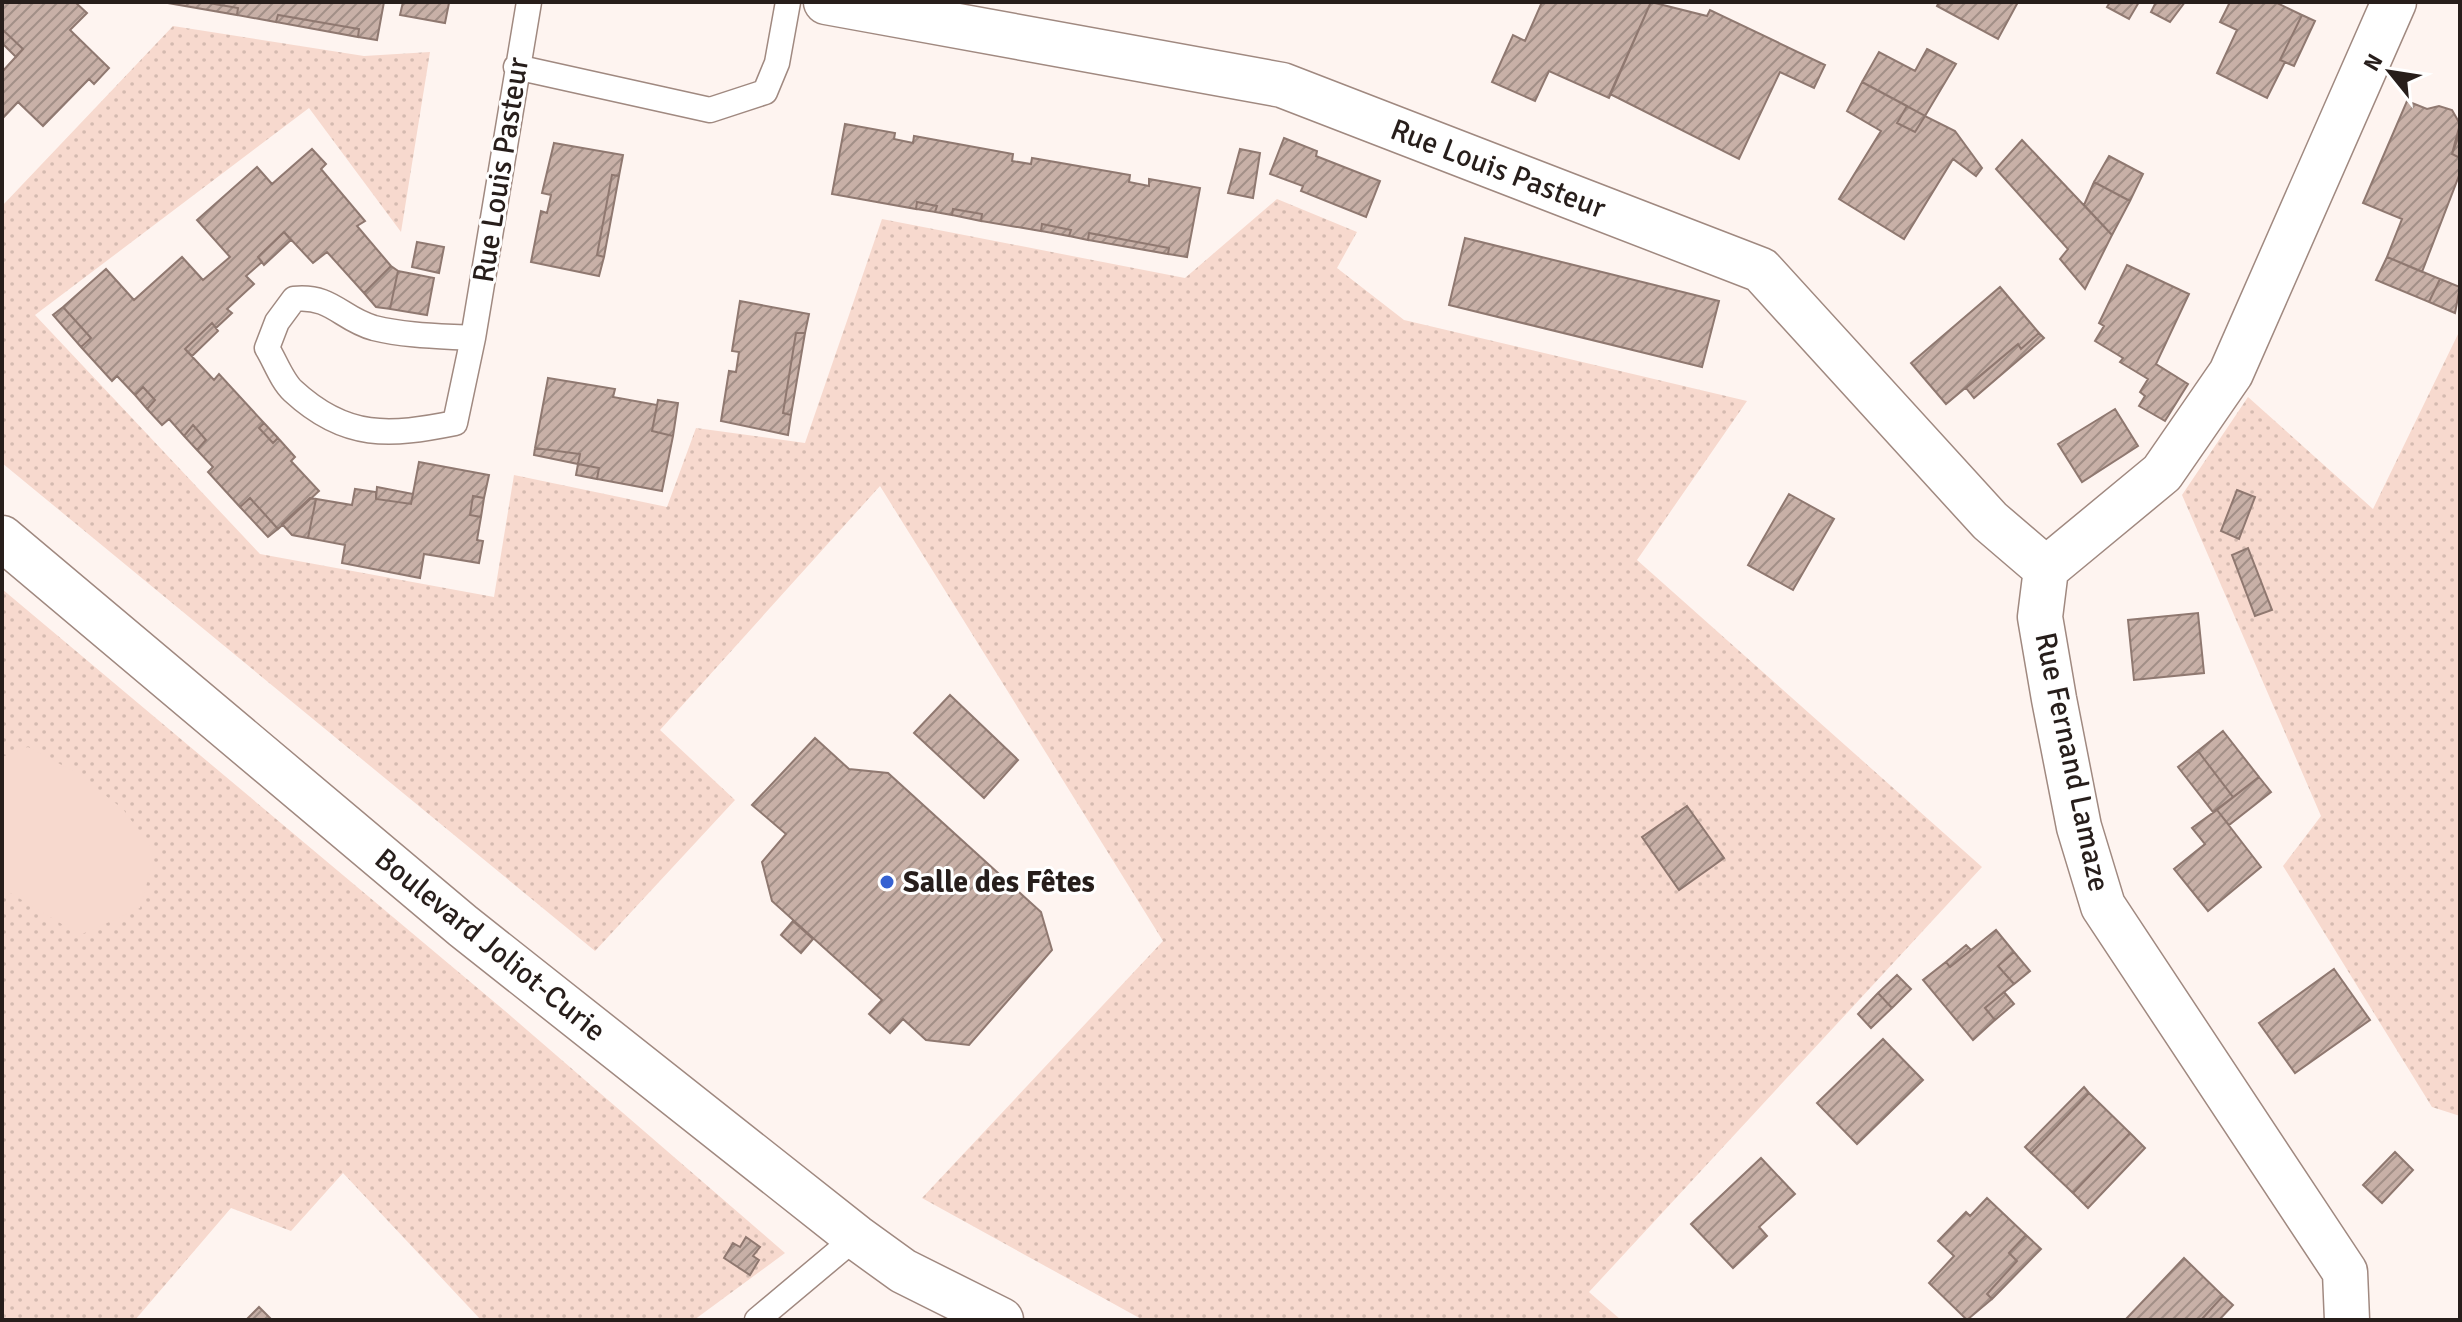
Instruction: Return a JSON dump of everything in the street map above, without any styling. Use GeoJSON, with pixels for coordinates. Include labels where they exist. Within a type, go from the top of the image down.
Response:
{"type":"FeatureCollection","features":[{"type":"Feature","properties":{"kind":"street","name":"Rue Louis Pasteur"},"geometry":{"type":"LineString","coordinates":[[826,2],[1282,85],[1761,270],[1990,521],[2046,569]]}},
{"type":"Feature","properties":{"kind":"street"},"geometry":{"type":"LineString","coordinates":[[2046,569],[2162,473],[2231,373],[2394,2]]}},
{"type":"Feature","properties":{"kind":"street","name":"Boulevard Joliot-Curie"},"geometry":{"type":"LineString","coordinates":[[2,538],[463,926],[856,1237],[903,1271],[1001,1320]]}},
{"type":"Feature","properties":{"kind":"street","name":"Rue Fernand Lamaze"},"geometry":{"type":"LineString","coordinates":[[2046,569],[2040,617],[2049,672],[2079,827],[2103,906],[2345,1272],[2347,1320]]}},
{"type":"Feature","properties":{"kind":"lane","name":"Rue Louis Pasteur"},"geometry":{"type":"LineString","coordinates":[[473,338],[410,335],[370,327],[316,297],[294,299],[277,322],[267,348],[291,389],[339,424],[396,435],[455,423],[473,338],[529,2]]}},
{"type":"Feature","properties":{"kind":"lane"},"geometry":{"type":"LineString","coordinates":[[516,67],[710,110],[765,92],[777,63],[788,2]]}},
{"type":"Feature","properties":{"kind":"lane"},"geometry":{"type":"LineString","coordinates":[[757,1320],[856,1237]]}},
{"type":"Feature","properties":{"kind":"shaded area"},"geometry":{"type":"Polygon","coordinates":[[[173,26],[364,56],[430,52],[401,232],[309,108],[35,315],[260,554],[494,597],[514,475],[667,507],[696,428],[805,443],[882,219],[1185,278],[1277,199],[1357,232],[1337,268],[1404,320],[1747,401],[1637,560],[1982,867],[1589,1292],[1621,1320],[1143,1320],[922,1198],[1163,941],[880,486],[660,730],[735,800],[595,951],[2,463],[2,206],[173,26]]]}},
{"type":"Feature","properties":{"kind":"shaded area"},"geometry":{"type":"Polygon","coordinates":[[[2460,330],[2460,1116],[2432,1107],[2283,866],[2321,816],[2182,495],[2248,397],[2373,509],[2460,330]]]}},
{"type":"Feature","properties":{"kind":"shaded area"},"geometry":{"type":"Polygon","coordinates":[[[2,589],[505,1011],[785,1253],[694,1320],[481,1320],[343,1173],[291,1231],[231,1208],[135,1320],[2,1320],[2,589]]]}},
{"type":"Feature","properties":{"kind":"shaded area"},"geometry":{"type":"Polygon","coordinates":[[[28,747],[75,772],[123,809],[155,853],[140,908],[80,935],[2,888],[2,757],[28,747]]]}},
{"type":"Feature","properties":{"kind":"building"},"geometry":{"type":"Polygon","coordinates":[[[2,2],[75,2],[87,13],[70,30],[109,68],[94,84],[89,79],[43,126],[18,102],[2,119],[2,72],[23,49],[2,29],[2,2]]]}},
{"type":"Feature","properties":{"kind":"building"},"geometry":{"type":"Polygon","coordinates":[[[162,2],[203,2],[238,8],[237,15],[162,2]]]}},
{"type":"Feature","properties":{"kind":"building"},"geometry":{"type":"Polygon","coordinates":[[[203,2],[384,2],[377,40],[358,37],[359,29],[278,15],[276,22],[237,15],[238,8],[203,2]]]}},
{"type":"Feature","properties":{"kind":"building"},"geometry":{"type":"Polygon","coordinates":[[[403,2],[449,3],[445,23],[400,15],[403,2]]]}},
{"type":"Feature","properties":{"kind":"building"},"geometry":{"type":"Polygon","coordinates":[[[1542,2],[1651,2],[1609,98],[1549,71],[1535,101],[1492,82],[1513,35],[1525,41],[1542,2]]]}},
{"type":"Feature","properties":{"kind":"building"},"geometry":{"type":"Polygon","coordinates":[[[1651,2],[1707,16],[1710,10],[1825,65],[1814,88],[1780,72],[1739,159],[1610,94],[1651,2]]]}},
{"type":"Feature","properties":{"kind":"building"},"geometry":{"type":"Polygon","coordinates":[[[1939,2],[2018,2],[1998,39],[1937,6],[1939,2]]]}},
{"type":"Feature","properties":{"kind":"building"},"geometry":{"type":"Polygon","coordinates":[[[2110,2],[2139,2],[2129,19],[2107,7],[2110,2]]]}},
{"type":"Feature","properties":{"kind":"building"},"geometry":{"type":"Polygon","coordinates":[[[2156,2],[2185,2],[2170,22],[2151,12],[2156,2]]]}},
{"type":"Feature","properties":{"kind":"building"},"geometry":{"type":"Polygon","coordinates":[[[2230,2],[2275,2],[2302,15],[2280,60],[2285,62],[2267,98],[2217,73],[2237,30],[2220,22],[2230,2]]]}},
{"type":"Feature","properties":{"kind":"building"},"geometry":{"type":"Polygon","coordinates":[[[278,15],[359,29],[358,37],[276,22],[278,15]]]}},
{"type":"Feature","properties":{"kind":"building"},"geometry":{"type":"Polygon","coordinates":[[[2302,15],[2315,21],[2294,66],[2280,60],[2302,15]]]}},
{"type":"Feature","properties":{"kind":"building"},"geometry":{"type":"Polygon","coordinates":[[[2,29],[23,49],[16,57],[2,43],[2,29]]]}},
{"type":"Feature","properties":{"kind":"building"},"geometry":{"type":"Polygon","coordinates":[[[1927,49],[1956,64],[1925,116],[1862,82],[1879,52],[1915,71],[1927,49]]]}},
{"type":"Feature","properties":{"kind":"building"},"geometry":{"type":"Polygon","coordinates":[[[1862,82],[1907,106],[1897,123],[1915,132],[1925,116],[1955,131],[1982,168],[1976,176],[1953,159],[1904,239],[1839,199],[1881,131],[1847,111],[1862,82]]]}},
{"type":"Feature","properties":{"kind":"building"},"geometry":{"type":"Polygon","coordinates":[[[2407,101],[2427,109],[2439,106],[2452,110],[2460,124],[2452,154],[2460,158],[2460,173],[2422,272],[2387,257],[2402,219],[2363,203],[2407,101]]]}},
{"type":"Feature","properties":{"kind":"building"},"geometry":{"type":"Polygon","coordinates":[[[1907,106],[1925,116],[1915,132],[1897,123],[1907,106]]]}},
{"type":"Feature","properties":{"kind":"building"},"geometry":{"type":"Polygon","coordinates":[[[845,124],[895,133],[894,139],[913,143],[914,136],[1013,154],[1012,161],[1031,164],[1032,158],[1130,175],[1129,182],[1149,186],[1149,179],[1200,188],[1187,257],[1168,254],[1169,248],[1089,233],[1088,240],[1069,236],[1071,230],[1042,224],[1041,231],[981,221],[982,214],[953,209],[952,215],[935,212],[937,206],[917,202],[916,209],[832,194],[845,124]]]}},
{"type":"Feature","properties":{"kind":"building"},"geometry":{"type":"Polygon","coordinates":[[[2460,133],[2460,158],[2452,154],[2460,133]]]}},
{"type":"Feature","properties":{"kind":"building"},"geometry":{"type":"Polygon","coordinates":[[[1284,138],[1317,151],[1316,156],[1380,181],[1366,217],[1301,191],[1303,186],[1270,174],[1284,138]]]}},
{"type":"Feature","properties":{"kind":"building"},"geometry":{"type":"Polygon","coordinates":[[[2022,140],[2112,235],[2085,289],[2060,259],[2068,249],[1996,169],[2022,140]]]}},
{"type":"Feature","properties":{"kind":"building"},"geometry":{"type":"Polygon","coordinates":[[[554,143],[623,155],[619,176],[612,175],[597,255],[604,257],[599,276],[531,262],[541,211],[547,213],[551,195],[542,193],[554,143]]]}},
{"type":"Feature","properties":{"kind":"building"},"geometry":{"type":"Polygon","coordinates":[[[312,149],[326,164],[321,169],[365,221],[357,226],[391,266],[364,293],[327,252],[313,263],[284,232],[258,257],[262,262],[246,276],[254,284],[227,309],[232,313],[216,328],[212,323],[185,349],[214,380],[219,374],[264,423],[259,428],[273,443],[278,438],[295,457],[291,461],[319,491],[278,529],[250,498],[240,507],[208,472],[213,467],[197,450],[206,440],[193,425],[184,436],[169,419],[162,425],[147,409],[155,400],[143,387],[135,395],[117,376],[112,381],[81,347],[91,338],[63,307],[106,269],[134,300],[182,257],[203,280],[230,257],[197,220],[257,167],[272,184],[312,149]]]}},
{"type":"Feature","properties":{"kind":"building"},"geometry":{"type":"Polygon","coordinates":[[[1240,149],[1260,153],[1253,198],[1228,193],[1240,149]]]}},
{"type":"Feature","properties":{"kind":"building"},"geometry":{"type":"Polygon","coordinates":[[[2109,156],[2143,174],[2130,201],[2094,182],[2109,156]]]}},
{"type":"Feature","properties":{"kind":"building"},"geometry":{"type":"Polygon","coordinates":[[[612,175],[619,176],[604,257],[597,255],[612,175]]]}},
{"type":"Feature","properties":{"kind":"building"},"geometry":{"type":"Polygon","coordinates":[[[2094,182],[2130,201],[2112,235],[2084,205],[2094,182]]]}},
{"type":"Feature","properties":{"kind":"building"},"geometry":{"type":"Polygon","coordinates":[[[917,202],[937,206],[935,212],[916,209],[917,202]]]}},
{"type":"Feature","properties":{"kind":"building"},"geometry":{"type":"Polygon","coordinates":[[[953,209],[982,214],[981,221],[952,215],[953,209]]]}},
{"type":"Feature","properties":{"kind":"building"},"geometry":{"type":"Polygon","coordinates":[[[1042,224],[1071,230],[1069,236],[1041,231],[1042,224]]]}},
{"type":"Feature","properties":{"kind":"building"},"geometry":{"type":"Polygon","coordinates":[[[284,232],[291,240],[264,265],[258,257],[284,232]]]}},
{"type":"Feature","properties":{"kind":"building"},"geometry":{"type":"Polygon","coordinates":[[[1089,233],[1169,248],[1168,254],[1088,240],[1089,233]]]}},
{"type":"Feature","properties":{"kind":"building"},"geometry":{"type":"Polygon","coordinates":[[[1465,238],[1719,301],[1702,367],[1449,305],[1465,238]]]}},
{"type":"Feature","properties":{"kind":"building"},"geometry":{"type":"Polygon","coordinates":[[[417,242],[444,247],[439,273],[412,267],[417,242]]]}},
{"type":"Feature","properties":{"kind":"building"},"geometry":{"type":"Polygon","coordinates":[[[2387,257],[2440,279],[2429,302],[2376,280],[2387,257]]]}},
{"type":"Feature","properties":{"kind":"building"},"geometry":{"type":"Polygon","coordinates":[[[2127,265],[2189,294],[2156,364],[2188,384],[2165,421],[2139,406],[2145,396],[2140,392],[2148,379],[2120,362],[2123,358],[2095,341],[2104,326],[2099,323],[2127,265]]]}},
{"type":"Feature","properties":{"kind":"building"},"geometry":{"type":"Polygon","coordinates":[[[391,266],[398,271],[390,309],[376,307],[364,293],[391,266]]]}},
{"type":"Feature","properties":{"kind":"building"},"geometry":{"type":"Polygon","coordinates":[[[398,271],[434,278],[427,315],[390,309],[398,271]]]}},
{"type":"Feature","properties":{"kind":"building"},"geometry":{"type":"Polygon","coordinates":[[[2440,279],[2460,287],[2455,313],[2429,302],[2440,279]]]}},
{"type":"Feature","properties":{"kind":"building"},"geometry":{"type":"Polygon","coordinates":[[[2000,287],[2039,333],[2021,349],[2018,344],[1946,404],[1911,363],[2000,287]]]}},
{"type":"Feature","properties":{"kind":"building"},"geometry":{"type":"Polygon","coordinates":[[[740,301],[809,314],[805,333],[796,333],[783,413],[791,415],[788,435],[721,421],[729,371],[736,372],[739,352],[732,351],[740,301]]]}},
{"type":"Feature","properties":{"kind":"building"},"geometry":{"type":"Polygon","coordinates":[[[63,307],[91,338],[81,347],[53,315],[63,307]]]}},
{"type":"Feature","properties":{"kind":"building"},"geometry":{"type":"Polygon","coordinates":[[[212,323],[218,331],[192,356],[185,349],[212,323]]]}},
{"type":"Feature","properties":{"kind":"building"},"geometry":{"type":"Polygon","coordinates":[[[796,333],[805,333],[791,415],[783,413],[796,333]]]}},
{"type":"Feature","properties":{"kind":"building"},"geometry":{"type":"Polygon","coordinates":[[[2039,333],[2044,338],[1974,398],[1966,388],[2018,344],[2021,349],[2039,333]]]}},
{"type":"Feature","properties":{"kind":"building"},"geometry":{"type":"Polygon","coordinates":[[[548,378],[615,389],[613,397],[657,405],[652,431],[673,436],[662,491],[597,479],[599,468],[578,464],[580,454],[535,448],[548,378]]]}},
{"type":"Feature","properties":{"kind":"building"},"geometry":{"type":"Polygon","coordinates":[[[143,387],[155,400],[147,409],[135,395],[143,387]]]}},
{"type":"Feature","properties":{"kind":"building"},"geometry":{"type":"Polygon","coordinates":[[[658,400],[678,403],[673,436],[652,431],[658,400]]]}},
{"type":"Feature","properties":{"kind":"building"},"geometry":{"type":"Polygon","coordinates":[[[2115,409],[2138,446],[2082,482],[2058,444],[2115,409]]]}},
{"type":"Feature","properties":{"kind":"building"},"geometry":{"type":"Polygon","coordinates":[[[264,423],[278,438],[273,443],[259,428],[264,423]]]}},
{"type":"Feature","properties":{"kind":"building"},"geometry":{"type":"Polygon","coordinates":[[[193,425],[206,440],[197,450],[184,436],[193,425]]]}},
{"type":"Feature","properties":{"kind":"building"},"geometry":{"type":"Polygon","coordinates":[[[535,448],[580,454],[578,464],[534,455],[535,448]]]}},
{"type":"Feature","properties":{"kind":"building"},"geometry":{"type":"Polygon","coordinates":[[[419,462],[489,475],[484,498],[473,496],[470,515],[481,517],[477,540],[483,541],[479,563],[424,554],[420,578],[342,563],[345,545],[308,538],[316,499],[352,505],[355,489],[376,492],[376,499],[411,504],[419,462]]]}},
{"type":"Feature","properties":{"kind":"building"},"geometry":{"type":"Polygon","coordinates":[[[578,464],[599,468],[597,479],[576,475],[578,464]]]}},
{"type":"Feature","properties":{"kind":"building"},"geometry":{"type":"Polygon","coordinates":[[[377,487],[413,494],[411,504],[376,499],[377,487]]]}},
{"type":"Feature","properties":{"kind":"building"},"geometry":{"type":"Polygon","coordinates":[[[2237,490],[2255,497],[2239,539],[2221,531],[2237,490]]]}},
{"type":"Feature","properties":{"kind":"building"},"geometry":{"type":"Polygon","coordinates":[[[1789,494],[1834,519],[1793,590],[1748,565],[1789,494]]]}},
{"type":"Feature","properties":{"kind":"building"},"geometry":{"type":"Polygon","coordinates":[[[473,496],[484,498],[481,517],[470,515],[473,496]]]}},
{"type":"Feature","properties":{"kind":"building"},"geometry":{"type":"Polygon","coordinates":[[[250,498],[278,529],[268,537],[240,507],[250,498]]]}},
{"type":"Feature","properties":{"kind":"building"},"geometry":{"type":"Polygon","coordinates":[[[310,498],[316,499],[308,538],[292,535],[282,524],[310,498]]]}},
{"type":"Feature","properties":{"kind":"building"},"geometry":{"type":"Polygon","coordinates":[[[2248,548],[2272,610],[2255,616],[2232,555],[2248,548]]]}},
{"type":"Feature","properties":{"kind":"building"},"geometry":{"type":"Polygon","coordinates":[[[2198,613],[2204,673],[2134,680],[2128,620],[2198,613]]]}},
{"type":"Feature","properties":{"kind":"building"},"geometry":{"type":"Polygon","coordinates":[[[950,695],[1018,760],[984,798],[914,733],[950,695]]]}},
{"type":"Feature","properties":{"kind":"building"},"geometry":{"type":"Polygon","coordinates":[[[2223,731],[2259,777],[2233,797],[2198,751],[2223,731]]]}},
{"type":"Feature","properties":{"kind":"building","name":"Salle des Fêtes"},"geometry":{"type":"Polygon","coordinates":[[[815,738],[849,769],[888,773],[1041,912],[1052,950],[969,1045],[926,1040],[903,1019],[890,1033],[869,1014],[882,1000],[772,901],[762,862],[786,834],[752,805],[815,738]]]}},
{"type":"Feature","properties":{"kind":"building"},"geometry":{"type":"Polygon","coordinates":[[[2198,751],[2233,797],[2213,812],[2178,767],[2198,751]]]}},
{"type":"Feature","properties":{"kind":"building"},"geometry":{"type":"Polygon","coordinates":[[[2259,777],[2271,792],[2229,825],[2217,810],[2259,777]]]}},
{"type":"Feature","properties":{"kind":"building"},"geometry":{"type":"Polygon","coordinates":[[[1687,806],[1724,858],[1679,890],[1642,837],[1687,806]]]}},
{"type":"Feature","properties":{"kind":"building"},"geometry":{"type":"Polygon","coordinates":[[[2217,810],[2261,867],[2208,911],[2174,869],[2205,844],[2192,828],[2217,810]]]}},
{"type":"Feature","properties":{"kind":"building"},"geometry":{"type":"Polygon","coordinates":[[[793,921],[813,939],[801,953],[781,935],[793,921]]]}},
{"type":"Feature","properties":{"kind":"building"},"geometry":{"type":"Polygon","coordinates":[[[1996,930],[2014,952],[1998,966],[2014,984],[1985,1008],[1995,1020],[1973,1040],[1923,980],[1946,962],[1950,967],[1996,930]]]}},
{"type":"Feature","properties":{"kind":"building"},"geometry":{"type":"Polygon","coordinates":[[[1966,945],[1971,950],[1950,967],[1946,962],[1966,945]]]}},
{"type":"Feature","properties":{"kind":"building"},"geometry":{"type":"Polygon","coordinates":[[[2014,952],[2030,971],[2014,984],[1998,966],[2014,952]]]}},
{"type":"Feature","properties":{"kind":"building"},"geometry":{"type":"Polygon","coordinates":[[[2334,969],[2370,1020],[2295,1073],[2259,1023],[2334,969]]]}},
{"type":"Feature","properties":{"kind":"building"},"geometry":{"type":"Polygon","coordinates":[[[1897,975],[1911,989],[1892,1008],[1878,993],[1897,975]]]}},
{"type":"Feature","properties":{"kind":"building"},"geometry":{"type":"Polygon","coordinates":[[[2004,992],[2014,1004],[1995,1020],[1985,1008],[2004,992]]]}},
{"type":"Feature","properties":{"kind":"building"},"geometry":{"type":"Polygon","coordinates":[[[1878,993],[1892,1008],[1871,1028],[1858,1014],[1878,993]]]}},
{"type":"Feature","properties":{"kind":"building"},"geometry":{"type":"Polygon","coordinates":[[[1883,1039],[1923,1080],[1857,1144],[1817,1103],[1883,1039]]]}},
{"type":"Feature","properties":{"kind":"building"},"geometry":{"type":"Polygon","coordinates":[[[2084,1087],[2089,1093],[2031,1153],[2025,1147],[2084,1087]]]}},
{"type":"Feature","properties":{"kind":"building"},"geometry":{"type":"Polygon","coordinates":[[[2089,1093],[2130,1133],[2073,1193],[2031,1153],[2089,1093]]]}},
{"type":"Feature","properties":{"kind":"building"},"geometry":{"type":"Polygon","coordinates":[[[2130,1133],[2145,1148],[2088,1208],[2073,1193],[2130,1133]]]}},
{"type":"Feature","properties":{"kind":"building"},"geometry":{"type":"Polygon","coordinates":[[[2395,1152],[2413,1170],[2382,1203],[2363,1185],[2395,1152]]]}},
{"type":"Feature","properties":{"kind":"building"},"geometry":{"type":"Polygon","coordinates":[[[1761,1158],[1795,1194],[1759,1227],[1767,1236],[1733,1268],[1691,1224],[1761,1158]]]}},
{"type":"Feature","properties":{"kind":"building"},"geometry":{"type":"Polygon","coordinates":[[[1987,1198],[2026,1235],[2009,1253],[2017,1261],[1987,1294],[1992,1299],[1967,1320],[1929,1283],[1954,1256],[1938,1241],[1966,1212],[1970,1216],[1987,1198]]]}},
{"type":"Feature","properties":{"kind":"building"},"geometry":{"type":"Polygon","coordinates":[[[2026,1235],[2041,1249],[1992,1299],[1987,1294],[2017,1261],[2009,1253],[2026,1235]]]}},
{"type":"Feature","properties":{"kind":"building"},"geometry":{"type":"Polygon","coordinates":[[[746,1237],[760,1247],[753,1256],[759,1260],[750,1275],[724,1258],[733,1243],[740,1247],[746,1237]]]}},
{"type":"Feature","properties":{"kind":"building"},"geometry":{"type":"Polygon","coordinates":[[[2184,1258],[2223,1296],[2201,1320],[2125,1320],[2184,1258]]]}},
{"type":"Feature","properties":{"kind":"building"},"geometry":{"type":"Polygon","coordinates":[[[2223,1296],[2233,1305],[2219,1320],[2201,1320],[2223,1296]]]}},
{"type":"Feature","properties":{"kind":"building"},"geometry":{"type":"Polygon","coordinates":[[[259,1307],[272,1320],[246,1320],[259,1307]]]}},
{"type":"Feature","properties":{"kind":"place","name":"Salle des Fêtes"},"geometry":{"type":"Point","coordinates":[887,882]}}]}
